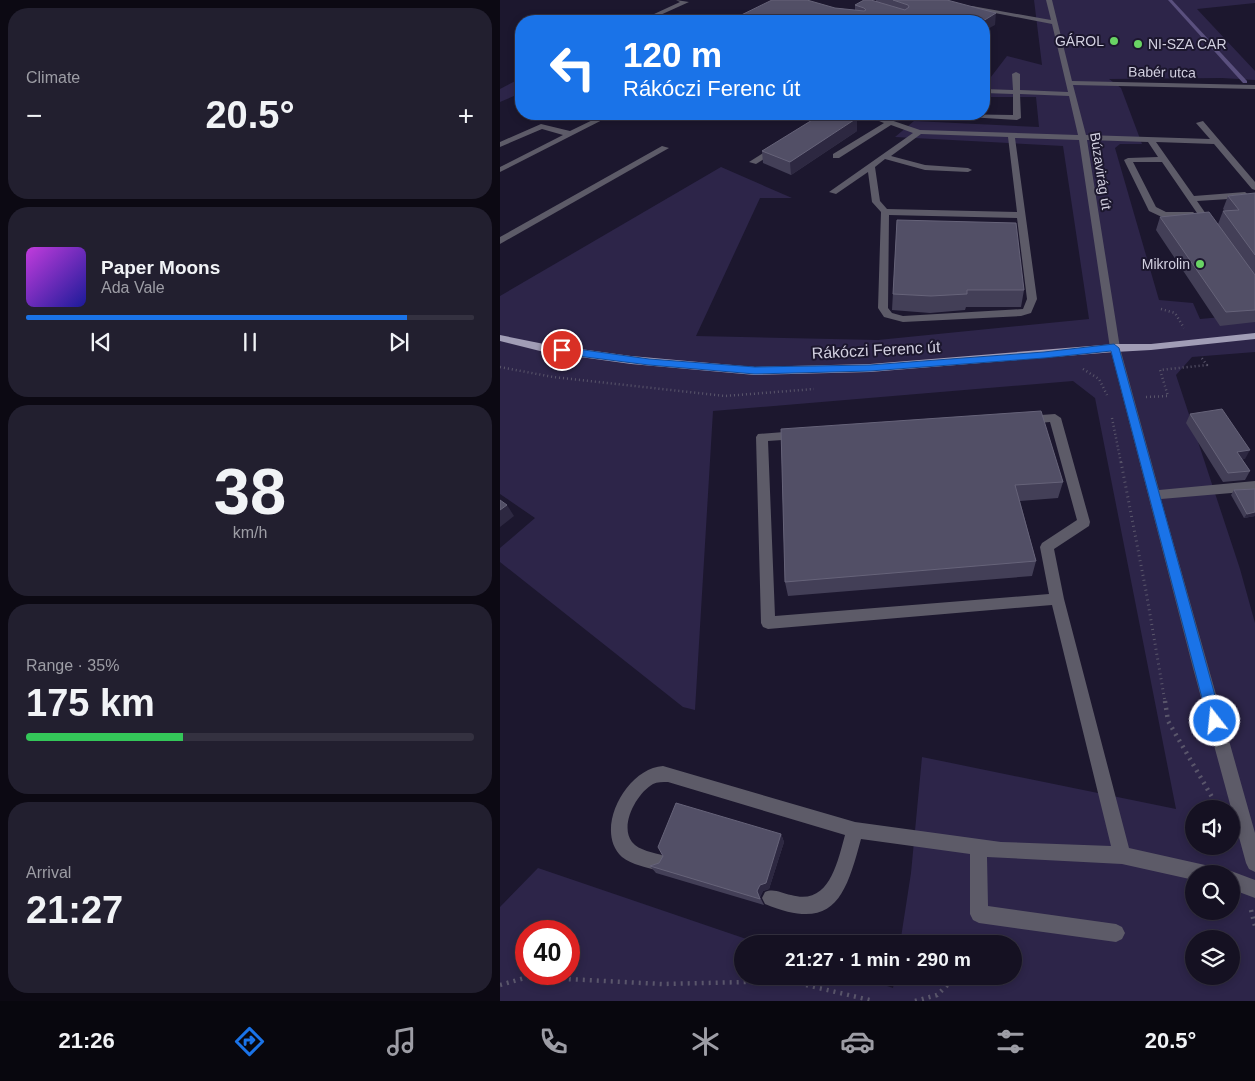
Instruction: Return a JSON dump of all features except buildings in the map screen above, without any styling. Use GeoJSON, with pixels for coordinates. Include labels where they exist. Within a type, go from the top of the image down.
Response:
{"type":"FeatureCollection","features":[{"type":"Feature","properties":{"kind":"main road","name":"Rákóczi Ferenc út"},"geometry":{"type":"LineString","coordinates":[[500,338],[544,348],[622,359],[755,371],[870,368],[1193,343],[1255,336]]}},
{"type":"Feature","properties":{"kind":"street"},"geometry":{"type":"LineString","coordinates":[[656,15],[686,2],[679,0]]}},
{"type":"Feature","properties":{"kind":"street","name":"Búzavirág út"},"geometry":{"type":"LineString","coordinates":[[1049,0],[1082,136],[1114,348],[1197,658],[1255,863]]}},
{"type":"Feature","properties":{"kind":"street"},"geometry":{"type":"LineString","coordinates":[[998,13],[1001,4]]}},
{"type":"Feature","properties":{"kind":"street"},"geometry":{"type":"LineString","coordinates":[[960,6],[1055,22]]}},
{"type":"Feature","properties":{"kind":"street"},"geometry":{"type":"LineString","coordinates":[[990,116],[1017,118],[1016,74]]}},
{"type":"Feature","properties":{"kind":"street","name":"Babér utca"},"geometry":{"type":"LineString","coordinates":[[1069,83],[1255,87]]}},
{"type":"Feature","properties":{"kind":"street"},"geometry":{"type":"LineString","coordinates":[[990,91],[1072,94]]}},
{"type":"Feature","properties":{"kind":"street"},"geometry":{"type":"LineString","coordinates":[[500,170],[598,120]]}},
{"type":"Feature","properties":{"kind":"street"},"geometry":{"type":"LineString","coordinates":[[884,120],[919,132],[1082,136],[1215,142]]}},
{"type":"Feature","properties":{"kind":"street"},"geometry":{"type":"LineString","coordinates":[[836,156],[890,122]]}},
{"type":"Feature","properties":{"kind":"street"},"geometry":{"type":"LineString","coordinates":[[1200,123],[1255,187]]}},
{"type":"Feature","properties":{"kind":"street"},"geometry":{"type":"LineString","coordinates":[[500,145],[541,126],[570,134]]}},
{"type":"Feature","properties":{"kind":"street"},"geometry":{"type":"LineString","coordinates":[[833,192],[919,132]]}},
{"type":"Feature","properties":{"kind":"street"},"geometry":{"type":"LineString","coordinates":[[871,167],[876,202],[884,212],[882,308],[888,315],[903,319],[1021,313],[1027,310],[1032,299],[1012,134]]}},
{"type":"Feature","properties":{"kind":"street"},"geometry":{"type":"LineString","coordinates":[[1150,139],[1217,236]]}},
{"type":"Feature","properties":{"kind":"street"},"geometry":{"type":"LineString","coordinates":[[753,162],[786,143]]}},
{"type":"Feature","properties":{"kind":"street"},"geometry":{"type":"LineString","coordinates":[[500,241],[665,148]]}},
{"type":"Feature","properties":{"kind":"street"},"geometry":{"type":"LineString","coordinates":[[884,156],[908,166],[942,170],[968,170]]}},
{"type":"Feature","properties":{"kind":"street"},"geometry":{"type":"LineString","coordinates":[[1164,159],[1128,160],[1152,209],[1164,215],[1203,216]]}},
{"type":"Feature","properties":{"kind":"street"},"geometry":{"type":"LineString","coordinates":[[1192,199],[1255,194]]}},
{"type":"Feature","properties":{"kind":"street"},"geometry":{"type":"LineString","coordinates":[[884,212],[1022,215]]}},
{"type":"Feature","properties":{"kind":"street"},"geometry":{"type":"LineString","coordinates":[[1016,421],[1056,418],[1084,522],[1047,547],[1057,600],[1122,855]]}},
{"type":"Feature","properties":{"kind":"street"},"geometry":{"type":"LineString","coordinates":[[811,434],[762,437],[768,623],[1057,600]]}},
{"type":"Feature","properties":{"kind":"street"},"geometry":{"type":"LineString","coordinates":[[1154,495],[1255,486]]}},
{"type":"Feature","properties":{"kind":"street"},"geometry":{"type":"LineString","coordinates":[[658,862],[627,850],[619,831],[625,806],[640,785],[649,778],[659,774],[668,774],[855,830],[1000,850],[1122,855],[1185,869]]}},
{"type":"Feature","properties":{"kind":"street"},"geometry":{"type":"LineString","coordinates":[[770,898],[804,907],[815,906],[824,901],[832,893],[846,861],[855,830]]}},
{"type":"Feature","properties":{"kind":"street"},"geometry":{"type":"LineString","coordinates":[[978,847],[979,914],[1116,933]]}},
{"type":"Feature","properties":{"kind":"street"},"geometry":{"type":"LineString","coordinates":[[1240,883],[1255,889]]}},
{"type":"Feature","properties":{"kind":"path"},"geometry":{"type":"LineString","coordinates":[[1128,397],[1168,396],[1160,370],[1207,365],[1176,313],[1161,309]]}},
{"type":"Feature","properties":{"kind":"path"},"geometry":{"type":"LineString","coordinates":[[1112,417],[1146,591],[1168,721],[1214,800]]}},
{"type":"Feature","properties":{"kind":"path"},"geometry":{"type":"LineString","coordinates":[[500,985],[528,977],[662,984],[789,980],[874,1001]]}},
{"type":"Feature","properties":{"kind":"path"},"geometry":{"type":"LineString","coordinates":[[915,1001],[938,995],[948,985]]}},
{"type":"Feature","properties":{"kind":"shaded area"},"geometry":{"type":"Polygon","coordinates":[[[1034,0],[1255,0],[1255,3],[1197,9],[1255,71],[1255,80],[1222,78],[1109,79],[1121,88],[1142,144],[1120,144],[1115,148],[1159,300],[1193,303],[1200,319],[1255,314],[1255,352],[1192,357],[1176,375],[1240,569],[1255,623],[1255,1001],[500,1001],[500,907],[538,868],[735,935],[734,985],[884,985],[893,988],[894,985],[1022,985],[1022,935],[901,935],[911,873],[922,757],[1176,809],[1095,398],[1073,381],[713,411],[695,710],[683,707],[500,562],[500,548],[535,518],[500,494],[500,296],[721,167],[792,198],[760,198],[696,336],[878,340],[1089,319],[1063,146],[895,137],[914,121],[1039,127],[1036,97],[990,97],[990,78],[1007,56],[1042,65],[1034,0]]]}},
{"type":"Feature","properties":{"kind":"shaded area"},"geometry":{"type":"Polygon","coordinates":[[[515,81],[515,96],[500,102],[500,89],[515,81]]]}},
{"type":"Feature","properties":{"kind":"waterway"},"geometry":{"type":"LineString","coordinates":[[1170,0],[1245,82]]}},
{"type":"Feature","properties":{"kind":"place","name":"GÁROL"},"geometry":{"type":"Point","coordinates":[1114,41]}},
{"type":"Feature","properties":{"kind":"place","name":"NI-SZA CAR"},"geometry":{"type":"Point","coordinates":[1138,44]}},
{"type":"Feature","properties":{"kind":"place","name":"Mikrolin"},"geometry":{"type":"Point","coordinates":[1200,264]}},
{"type":"Feature","properties":{"kind":"route"},"geometry":{"type":"LineString","coordinates":[[562,350],[649,362],[755,371],[870,368],[1114,348],[1215,721]]}}]}
